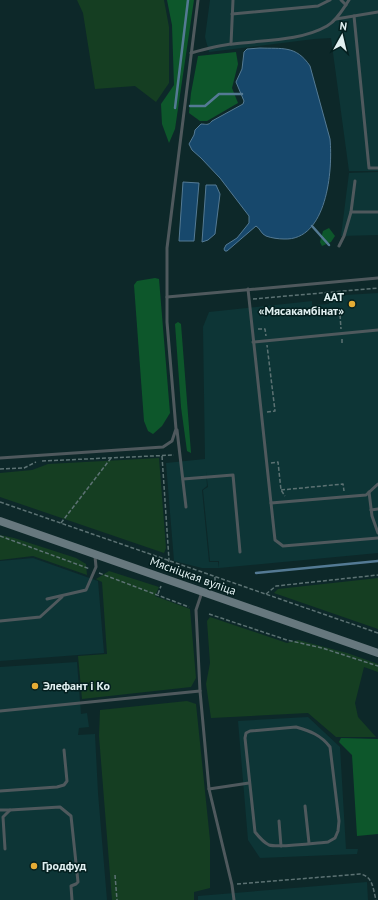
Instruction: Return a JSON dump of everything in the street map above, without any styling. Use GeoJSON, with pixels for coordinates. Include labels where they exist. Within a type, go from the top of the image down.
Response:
{"type":"FeatureCollection","features":[{"type":"Feature","properties":{"kind":"main road","name":"Мясніцкая вуліца"},"geometry":{"type":"LineString","coordinates":[[0,521],[378,653]]}},
{"type":"Feature","properties":{"kind":"lane"},"geometry":{"type":"LineString","coordinates":[[186,507],[176,429],[167,322],[167,248],[198,0]]}},
{"type":"Feature","properties":{"kind":"lane"},"geometry":{"type":"LineString","coordinates":[[231,44],[233,0]]}},
{"type":"Feature","properties":{"kind":"lane"},"geometry":{"type":"LineString","coordinates":[[232,14],[318,6],[330,0]]}},
{"type":"Feature","properties":{"kind":"lane"},"geometry":{"type":"LineString","coordinates":[[341,0],[346,5]]}},
{"type":"Feature","properties":{"kind":"lane"},"geometry":{"type":"LineString","coordinates":[[191,53],[231,44],[289,38],[315,31],[328,25],[336,18],[349,0]]}},
{"type":"Feature","properties":{"kind":"lane"},"geometry":{"type":"LineString","coordinates":[[336,18],[378,12],[378,16]]}},
{"type":"Feature","properties":{"kind":"lane"},"geometry":{"type":"LineString","coordinates":[[354,16],[369,168],[378,168]]}},
{"type":"Feature","properties":{"kind":"lane"},"geometry":{"type":"LineString","coordinates":[[339,246],[344,236],[351,212],[355,180]]}},
{"type":"Feature","properties":{"kind":"lane"},"geometry":{"type":"LineString","coordinates":[[351,212],[378,212]]}},
{"type":"Feature","properties":{"kind":"lane"},"geometry":{"type":"LineString","coordinates":[[167,297],[378,278]]}},
{"type":"Feature","properties":{"kind":"lane"},"geometry":{"type":"LineString","coordinates":[[248,290],[275,540],[283,546],[378,538]]}},
{"type":"Feature","properties":{"kind":"lane"},"geometry":{"type":"LineString","coordinates":[[253,342],[378,330]]}},
{"type":"Feature","properties":{"kind":"lane"},"geometry":{"type":"LineString","coordinates":[[0,458],[163,447],[172,441],[176,429]]}},
{"type":"Feature","properties":{"kind":"lane"},"geometry":{"type":"LineString","coordinates":[[183,479],[233,475],[240,552]]}},
{"type":"Feature","properties":{"kind":"lane"},"geometry":{"type":"LineString","coordinates":[[271,503],[366,495],[378,484]]}},
{"type":"Feature","properties":{"kind":"lane"},"geometry":{"type":"LineString","coordinates":[[369,492],[371,510],[378,534]]}},
{"type":"Feature","properties":{"kind":"lane"},"geometry":{"type":"LineString","coordinates":[[371,510],[378,509]]}},
{"type":"Feature","properties":{"kind":"lane"},"geometry":{"type":"LineString","coordinates":[[47,599],[63,597],[86,590],[96,567],[95,554]]}},
{"type":"Feature","properties":{"kind":"lane"},"geometry":{"type":"LineString","coordinates":[[202,592],[196,610],[200,691],[210,789],[232,885],[234,900]]}},
{"type":"Feature","properties":{"kind":"lane"},"geometry":{"type":"LineString","coordinates":[[0,621],[40,617],[63,597]]}},
{"type":"Feature","properties":{"kind":"lane"},"geometry":{"type":"LineString","coordinates":[[0,711],[200,691]]}},
{"type":"Feature","properties":{"kind":"lane"},"geometry":{"type":"LineString","coordinates":[[296,727],[312,731],[324,740],[330,747],[339,821],[338,832],[335,838],[328,842],[281,846],[269,845],[261,840],[255,832],[249,783],[245,738],[246,733],[250,731],[296,727]]}},
{"type":"Feature","properties":{"kind":"lane"},"geometry":{"type":"LineString","coordinates":[[0,791],[57,787],[64,785],[67,781],[64,750]]}},
{"type":"Feature","properties":{"kind":"lane"},"geometry":{"type":"LineString","coordinates":[[210,789],[249,783]]}},
{"type":"Feature","properties":{"kind":"lane"},"geometry":{"type":"LineString","coordinates":[[305,806],[309,843]]}},
{"type":"Feature","properties":{"kind":"lane"},"geometry":{"type":"LineString","coordinates":[[0,810],[60,807],[71,816],[78,882],[71,886],[72,900]]}},
{"type":"Feature","properties":{"kind":"lane"},"geometry":{"type":"LineString","coordinates":[[5,849],[3,817],[10,810]]}},
{"type":"Feature","properties":{"kind":"lane"},"geometry":{"type":"LineString","coordinates":[[278,820],[281,846]]}},
{"type":"Feature","properties":{"kind":"path"},"geometry":{"type":"LineString","coordinates":[[249,299],[378,288]]}},
{"type":"Feature","properties":{"kind":"path"},"geometry":{"type":"LineString","coordinates":[[252,330],[265,329],[275,411],[261,413]]}},
{"type":"Feature","properties":{"kind":"path"},"geometry":{"type":"LineString","coordinates":[[162,456],[169,560],[166,570]]}},
{"type":"Feature","properties":{"kind":"path"},"geometry":{"type":"LineString","coordinates":[[0,469],[24,468],[36,462],[180,456]]}},
{"type":"Feature","properties":{"kind":"path"},"geometry":{"type":"LineString","coordinates":[[61,523],[111,458]]}},
{"type":"Feature","properties":{"kind":"path"},"geometry":{"type":"LineString","coordinates":[[267,463],[278,462],[282,490],[288,502]]}},
{"type":"Feature","properties":{"kind":"path"},"geometry":{"type":"LineString","coordinates":[[282,490],[343,484],[345,497]]}},
{"type":"Feature","properties":{"kind":"path"},"geometry":{"type":"LineString","coordinates":[[0,502],[378,633]]}},
{"type":"Feature","properties":{"kind":"path"},"geometry":{"type":"LineString","coordinates":[[0,536],[189,606]]}},
{"type":"Feature","properties":{"kind":"path"},"geometry":{"type":"LineString","coordinates":[[266,594],[276,586],[378,575]]}},
{"type":"Feature","properties":{"kind":"path"},"geometry":{"type":"LineString","coordinates":[[215,576],[216,597]]}},
{"type":"Feature","properties":{"kind":"path"},"geometry":{"type":"LineString","coordinates":[[158,595],[161,586]]}},
{"type":"Feature","properties":{"kind":"path"},"geometry":{"type":"LineString","coordinates":[[209,614],[287,640],[322,648],[378,666]]}},
{"type":"Feature","properties":{"kind":"path"},"geometry":{"type":"LineString","coordinates":[[232,885],[360,874],[366,875],[371,879],[376,900]]}},
{"type":"Feature","properties":{"kind":"path"},"geometry":{"type":"LineString","coordinates":[[115,875],[116,900]]}},
{"type":"Feature","properties":{"kind":"shaded area"},"geometry":{"type":"Polygon","coordinates":[[[210,0],[378,0],[378,171],[349,171],[331,38],[209,52],[205,37],[210,0]]]}},
{"type":"Feature","properties":{"kind":"shaded area"},"geometry":{"type":"Polygon","coordinates":[[[378,172],[378,235],[341,236],[349,173],[378,172]]]}},
{"type":"Feature","properties":{"kind":"shaded area"},"geometry":{"type":"Polygon","coordinates":[[[378,293],[378,553],[219,568],[202,568],[174,561],[166,463],[205,459],[203,327],[209,312],[312,301],[312,305],[329,304],[329,296],[378,293]],[[206,472],[207,486],[202,490],[209,562],[218,562],[219,568],[219,561],[210,561],[203,490],[208,487],[206,472]]]}},
{"type":"Feature","properties":{"kind":"shaded area"},"geometry":{"type":"Polygon","coordinates":[[[33,558],[98,581],[104,653],[0,661],[0,561],[33,558]]]}},
{"type":"Feature","properties":{"kind":"shaded area"},"geometry":{"type":"Polygon","coordinates":[[[77,662],[81,714],[87,713],[89,727],[79,728],[78,735],[95,734],[98,793],[107,900],[0,900],[0,667],[77,662]]]}},
{"type":"Feature","properties":{"kind":"shaded area"},"geometry":{"type":"Polygon","coordinates":[[[308,717],[340,747],[346,849],[358,849],[357,854],[260,858],[248,840],[238,721],[308,717]]]}},
{"type":"Feature","properties":{"kind":"shaded area"},"geometry":{"type":"Polygon","coordinates":[[[367,882],[368,900],[198,900],[198,896],[367,882]]]}},
{"type":"Feature","properties":{"kind":"green space"},"geometry":{"type":"Polygon","coordinates":[[[77,0],[164,0],[169,27],[169,83],[156,102],[135,86],[95,89],[83,13],[77,0]]]}},
{"type":"Feature","properties":{"kind":"green space"},"geometry":{"type":"Polygon","coordinates":[[[167,0],[194,0],[175,129],[169,143],[162,124],[161,104],[174,85],[172,25],[167,0]]]}},
{"type":"Feature","properties":{"kind":"green space"},"geometry":{"type":"Polygon","coordinates":[[[236,52],[238,64],[232,88],[238,103],[207,121],[200,121],[189,113],[198,56],[236,52]]]}},
{"type":"Feature","properties":{"kind":"green space"},"geometry":{"type":"Polygon","coordinates":[[[329,228],[335,236],[331,242],[322,246],[320,242],[323,231],[329,228]]]}},
{"type":"Feature","properties":{"kind":"green space"},"geometry":{"type":"Polygon","coordinates":[[[155,278],[159,279],[170,413],[162,426],[153,434],[148,431],[144,421],[134,285],[137,281],[155,278]]]}},
{"type":"Feature","properties":{"kind":"green space"},"geometry":{"type":"Polygon","coordinates":[[[178,322],[181,324],[191,453],[187,451],[181,407],[175,324],[178,322]]]}},
{"type":"Feature","properties":{"kind":"green space"},"geometry":{"type":"Polygon","coordinates":[[[159,458],[166,548],[164,553],[0,497],[0,473],[32,470],[48,464],[159,458]]]}},
{"type":"Feature","properties":{"kind":"green space"},"geometry":{"type":"Polygon","coordinates":[[[0,535],[76,558],[86,564],[87,575],[33,556],[0,560],[0,535]]]}},
{"type":"Feature","properties":{"kind":"green space"},"geometry":{"type":"Polygon","coordinates":[[[109,571],[159,587],[155,596],[190,609],[196,678],[191,687],[82,699],[78,656],[107,654],[102,582],[96,579],[109,571]]]}},
{"type":"Feature","properties":{"kind":"green space"},"geometry":{"type":"Polygon","coordinates":[[[378,578],[378,629],[274,593],[278,589],[378,578]]]}},
{"type":"Feature","properties":{"kind":"green space"},"geometry":{"type":"Polygon","coordinates":[[[210,617],[287,643],[298,640],[347,653],[378,664],[378,672],[364,667],[355,703],[358,717],[376,737],[336,737],[308,713],[211,718],[206,684],[210,663],[207,621],[210,617]]]}},
{"type":"Feature","properties":{"kind":"green space"},"geometry":{"type":"Polygon","coordinates":[[[187,701],[196,704],[210,840],[210,888],[194,892],[194,900],[112,900],[99,736],[100,710],[187,701]]]}},
{"type":"Feature","properties":{"kind":"green space"},"geometry":{"type":"Polygon","coordinates":[[[341,738],[378,739],[378,834],[357,836],[352,755],[339,742],[341,738]]]}},
{"type":"Feature","properties":{"kind":"water"},"geometry":{"type":"Polygon","coordinates":[[[260,48],[294,51],[305,59],[310,66],[330,139],[331,152],[328,185],[318,216],[310,229],[298,237],[277,239],[264,235],[256,226],[227,251],[225,251],[224,249],[226,245],[237,238],[249,223],[249,216],[220,178],[192,150],[189,144],[195,130],[201,124],[209,124],[243,104],[244,101],[236,82],[242,69],[244,52],[247,49],[260,48]]]}},
{"type":"Feature","properties":{"kind":"water"},"geometry":{"type":"Polygon","coordinates":[[[183,182],[199,183],[194,241],[179,241],[183,182]]]}},
{"type":"Feature","properties":{"kind":"water"},"geometry":{"type":"Polygon","coordinates":[[[206,185],[216,185],[220,194],[215,234],[208,240],[202,242],[206,185]]]}},
{"type":"Feature","properties":{"kind":"waterway"},"geometry":{"type":"LineString","coordinates":[[175,108],[188,0]]}},
{"type":"Feature","properties":{"kind":"waterway"},"geometry":{"type":"LineString","coordinates":[[190,106],[205,106],[219,94],[242,94]]}},
{"type":"Feature","properties":{"kind":"waterway"},"geometry":{"type":"LineString","coordinates":[[312,226],[329,245]]}},
{"type":"Feature","properties":{"kind":"waterway"},"geometry":{"type":"LineString","coordinates":[[256,573],[378,561]]}},
{"type":"Feature","properties":{"kind":"place","name":"ААТ «Мясакамбінат»"},"geometry":{"type":"Point","coordinates":[352,304]}},
{"type":"Feature","properties":{"kind":"place","name":"Элефант і Ко"},"geometry":{"type":"Point","coordinates":[35,686]}},
{"type":"Feature","properties":{"kind":"place","name":"Гродфуд"},"geometry":{"type":"Point","coordinates":[34,866]}}]}
